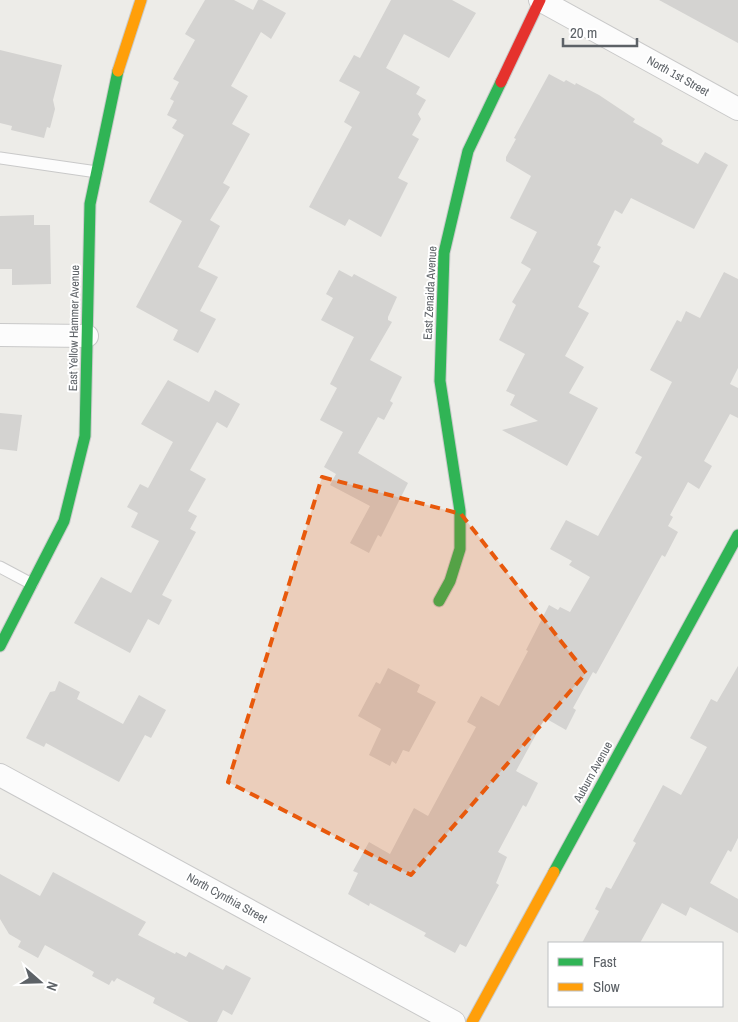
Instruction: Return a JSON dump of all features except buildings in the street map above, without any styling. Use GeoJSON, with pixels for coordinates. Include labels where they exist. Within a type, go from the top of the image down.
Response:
{"type":"FeatureCollection","features":[{"type":"Feature","properties":{"kind":"street","name":"East Yellow Hammer Avenue"},"geometry":{"type":"LineString","coordinates":[[0,646],[64,521],[86,436],[90,204],[116,79],[142,0]]}},
{"type":"Feature","properties":{"kind":"street","name":"North 1st Street"},"geometry":{"type":"LineString","coordinates":[[540,0],[738,109]]}},
{"type":"Feature","properties":{"kind":"street","name":"East Zenaida Avenue"},"geometry":{"type":"LineString","coordinates":[[439,601],[450,581],[460,549],[460,510],[440,381],[444,253],[468,151],[540,0]]}},
{"type":"Feature","properties":{"kind":"street"},"geometry":{"type":"LineString","coordinates":[[0,336],[87,336]]}},
{"type":"Feature","properties":{"kind":"street","name":"Auburn Avenue"},"geometry":{"type":"LineString","coordinates":[[472,1022],[738,535]]}},
{"type":"Feature","properties":{"kind":"street","name":"North Cynthia Street"},"geometry":{"type":"LineString","coordinates":[[0,775],[454,1022]]}},
{"type":"Feature","properties":{"kind":"lane"},"geometry":{"type":"LineString","coordinates":[[0,158],[97,172]]}},
{"type":"Feature","properties":{"kind":"lane"},"geometry":{"type":"LineString","coordinates":[[0,568],[32,585]]}},
{"type":"Feature","properties":{"kind":"highlighted area"},"geometry":{"type":"Polygon","coordinates":[[[322,477],[461,514],[586,673],[411,875],[228,782],[322,477]]]}},
{"type":"Feature","properties":{"kind":"traffic: fast"},"geometry":{"type":"LineString","coordinates":[[0,646],[64,521],[85,436],[90,204],[118,71]]}},
{"type":"Feature","properties":{"kind":"traffic: fast"},"geometry":{"type":"LineString","coordinates":[[439,601],[450,581],[460,549],[460,511],[440,381],[444,253],[468,151],[501,82]]}},
{"type":"Feature","properties":{"kind":"traffic: fast"},"geometry":{"type":"LineString","coordinates":[[554,872],[738,535]]}},
{"type":"Feature","properties":{"kind":"traffic: slow"},"geometry":{"type":"LineString","coordinates":[[118,71],[141,0]]}},
{"type":"Feature","properties":{"kind":"traffic: slow"},"geometry":{"type":"LineString","coordinates":[[472,1022],[554,872]]}},
{"type":"Feature","properties":{"kind":"traffic: jam"},"geometry":{"type":"LineString","coordinates":[[501,82],[540,0]]}}]}
